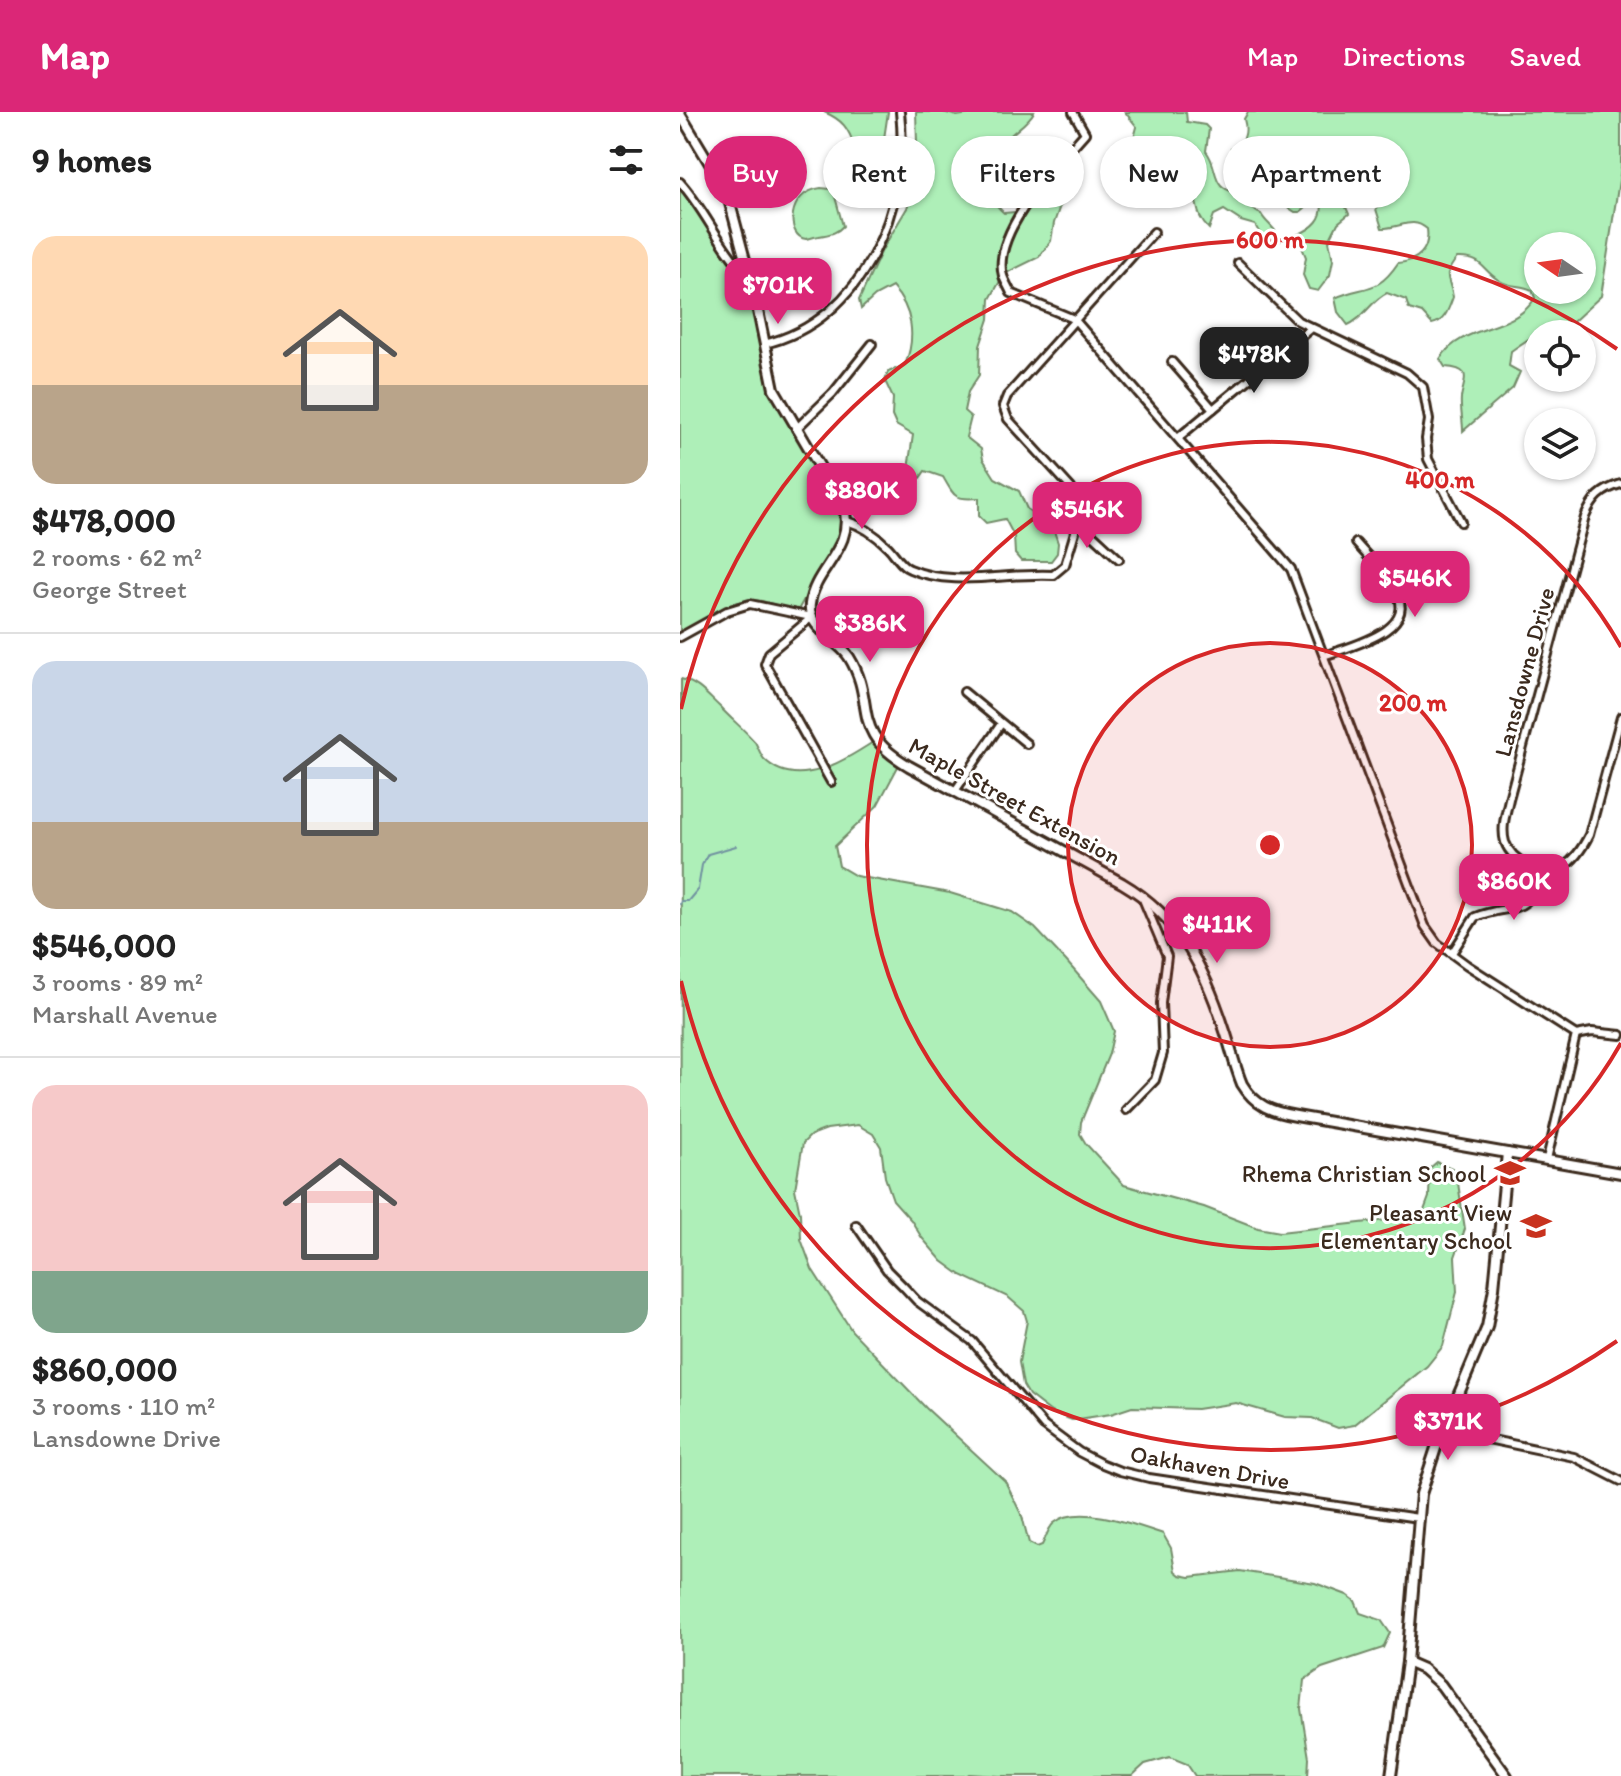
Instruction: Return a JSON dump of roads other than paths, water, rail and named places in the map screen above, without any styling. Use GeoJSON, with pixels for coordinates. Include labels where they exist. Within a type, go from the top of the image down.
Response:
{"type":"FeatureCollection","features":[{"type":"Feature","properties":{"kind":"street"},"geometry":{"type":"LineString","coordinates":[[764,344],[817,322],[844,295],[868,261],[890,219],[897,192],[902,151],[900,112]]}},
{"type":"Feature","properties":{"kind":"street"},"geometry":{"type":"LineString","coordinates":[[1073,112],[1085,133],[1023,207],[1012,227],[1002,274],[1011,293],[1074,319],[1291,569],[1425,926],[1437,943],[1576,1035],[1592,1032],[1621,1035]]}},
{"type":"Feature","properties":{"kind":"street"},"geometry":{"type":"LineString","coordinates":[[680,114],[727,192],[750,278],[771,382],[778,399],[838,495],[847,521],[839,549],[812,596],[812,617]]}},
{"type":"Feature","properties":{"kind":"street"},"geometry":{"type":"LineString","coordinates":[[680,182],[702,210],[734,262],[750,278]]}},
{"type":"Feature","properties":{"kind":"street"},"geometry":{"type":"LineString","coordinates":[[847,521],[864,526],[907,569],[959,578],[1026,573],[1053,575],[1065,565],[1075,532],[1071,488],[1008,419],[1003,406],[1007,396],[1154,232]]}},
{"type":"Feature","properties":{"kind":"street"},"geometry":{"type":"LineString","coordinates":[[1238,263],[1298,321],[1407,373],[1423,387],[1429,420],[1426,439],[1428,459],[1461,522]]}},
{"type":"Feature","properties":{"kind":"street"},"geometry":{"type":"LineString","coordinates":[[1179,437],[1310,329]]}},
{"type":"Feature","properties":{"kind":"street"},"geometry":{"type":"LineString","coordinates":[[796,429],[833,393],[872,344]]}},
{"type":"Feature","properties":{"kind":"street"},"geometry":{"type":"LineString","coordinates":[[1172,362],[1213,409]]}},
{"type":"Feature","properties":{"kind":"street","name":"Lansdowne Drive"},"geometry":{"type":"LineString","coordinates":[[1540,872],[1515,858],[1506,844],[1503,826],[1585,517],[1592,500],[1604,489],[1621,484]]}},
{"type":"Feature","properties":{"kind":"street"},"geometry":{"type":"LineString","coordinates":[[1076,519],[1119,559]]}},
{"type":"Feature","properties":{"kind":"street"},"geometry":{"type":"LineString","coordinates":[[1324,656],[1386,632],[1402,612],[1395,589],[1356,543]]}},
{"type":"Feature","properties":{"kind":"street"},"geometry":{"type":"LineString","coordinates":[[680,637],[727,611],[750,604],[812,617]]}},
{"type":"Feature","properties":{"kind":"street"},"geometry":{"type":"LineString","coordinates":[[812,617],[769,653],[765,664],[831,782]]}},
{"type":"Feature","properties":{"kind":"street","name":"Maple Street Extension"},"geometry":{"type":"LineString","coordinates":[[812,617],[850,660],[868,724],[881,747],[909,766],[1142,895],[1163,912],[1197,961],[1217,1005],[1242,1084],[1266,1109],[1621,1173]]}},
{"type":"Feature","properties":{"kind":"street"},"geometry":{"type":"LineString","coordinates":[[964,692],[1027,744]]}},
{"type":"Feature","properties":{"kind":"street"},"geometry":{"type":"LineString","coordinates":[[1452,953],[1475,917],[1528,902],[1535,892],[1540,872],[1560,869],[1582,850],[1589,835],[1621,717]]}},
{"type":"Feature","properties":{"kind":"street"},"geometry":{"type":"LineString","coordinates":[[955,791],[1001,724]]}},
{"type":"Feature","properties":{"kind":"street"},"geometry":{"type":"LineString","coordinates":[[1126,1110],[1155,1080],[1163,1053],[1161,1003],[1167,956],[1142,895]]}},
{"type":"Feature","properties":{"kind":"street"},"geometry":{"type":"LineString","coordinates":[[1547,1159],[1576,1035]]}},
{"type":"Feature","properties":{"kind":"street"},"geometry":{"type":"LineString","coordinates":[[1391,1776],[1407,1662],[1418,1518],[1428,1470],[1487,1327],[1494,1288],[1507,1153]]}},
{"type":"Feature","properties":{"kind":"street","name":"Oakhaven Drive"},"geometry":{"type":"LineString","coordinates":[[856,1225],[887,1270],[917,1301],[972,1341],[1044,1426],[1079,1452],[1120,1471],[1149,1478],[1418,1518]]}},
{"type":"Feature","properties":{"kind":"street"},"geometry":{"type":"LineString","coordinates":[[1444,1430],[1574,1457],[1621,1481]]}},
{"type":"Feature","properties":{"kind":"street"},"geometry":{"type":"LineString","coordinates":[[1407,1662],[1423,1669],[1441,1685],[1507,1776]]}},
{"type":"Feature","properties":{"kind":"waterway"},"geometry":{"type":"LineString","coordinates":[[680,904],[681,901],[688,901],[698,889],[702,865],[708,854],[736,846]]}},
{"type":"Feature","properties":{"kind":"place","name":"Rhema Christian School"},"geometry":{"type":"Point","coordinates":[1510,1173]}},
{"type":"Feature","properties":{"kind":"place","name":"Pleasant View Elementary School"},"geometry":{"type":"Point","coordinates":[1536,1226]}}]}
